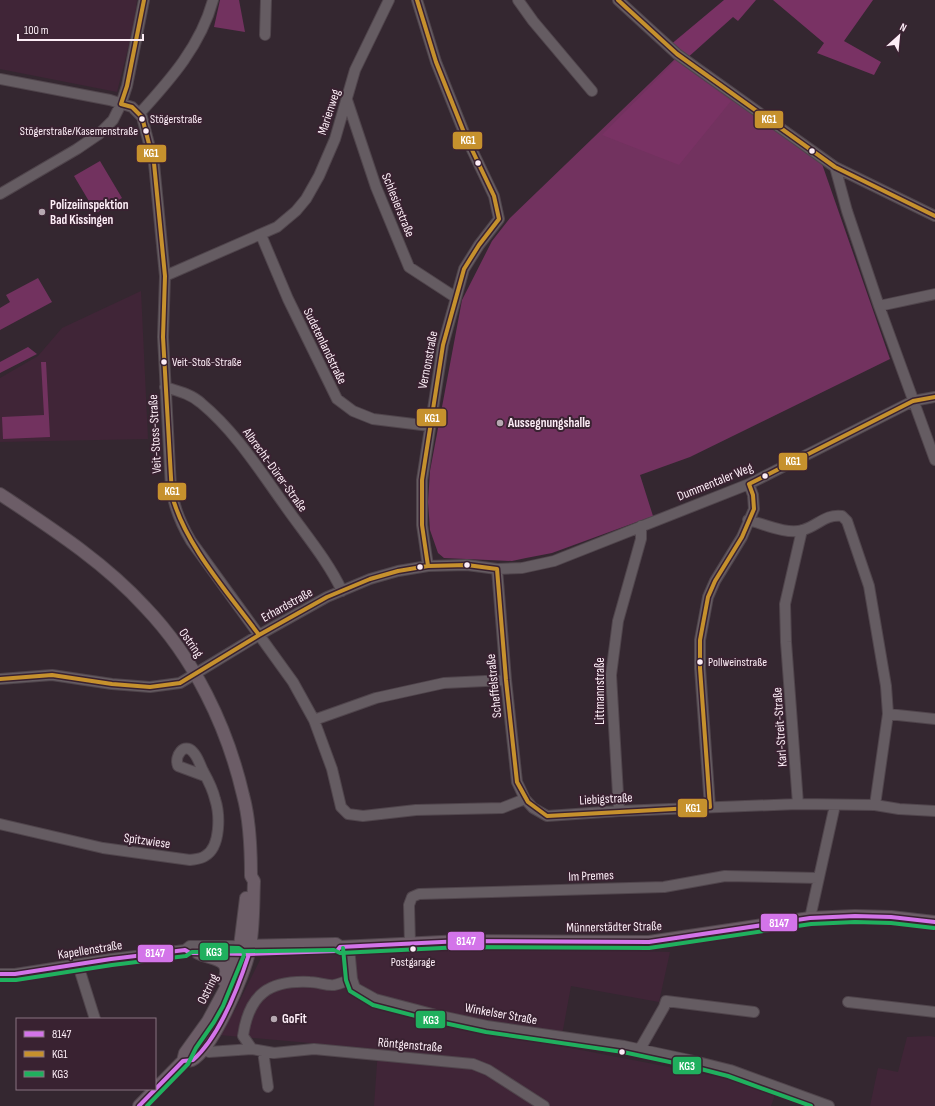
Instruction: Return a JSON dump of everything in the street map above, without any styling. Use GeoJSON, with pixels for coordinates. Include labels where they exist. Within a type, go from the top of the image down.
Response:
{"type":"FeatureCollection","features":[{"type":"Feature","properties":{"kind":"main road","name":"Ostring"},"geometry":{"type":"LineString","coordinates":[[0,494],[59,534],[117,579],[146,607],[174,641],[196,675],[225,737],[244,796],[251,876],[254,881],[240,983],[230,1004],[203,1049],[192,1060],[183,1061]]}},
{"type":"Feature","properties":{"kind":"main road","name":"Münnerstädter Straße"},"geometry":{"type":"LineString","coordinates":[[244,950],[336,944],[345,947],[462,941],[649,942],[810,918],[883,917],[935,922]]}},
{"type":"Feature","properties":{"kind":"main road","name":"Ostring"},"geometry":{"type":"LineString","coordinates":[[156,1089],[183,1061],[185,1053],[217,1006],[244,950]]}},
{"type":"Feature","properties":{"kind":"main road"},"geometry":{"type":"LineString","coordinates":[[198,953],[215,957],[225,965],[226,977],[216,998],[217,1006]]}},
{"type":"Feature","properties":{"kind":"main road","name":"Ostring"},"geometry":{"type":"LineString","coordinates":[[139,1106],[155,1090]]}},
{"type":"Feature","properties":{"kind":"street"},"geometry":{"type":"LineString","coordinates":[[0,194],[99,134],[113,120],[121,104],[127,86],[144,0]]}},
{"type":"Feature","properties":{"kind":"street"},"geometry":{"type":"LineString","coordinates":[[140,112],[188,56],[206,22],[213,0]]}},
{"type":"Feature","properties":{"kind":"street"},"geometry":{"type":"LineString","coordinates":[[265,35],[266,0]]}},
{"type":"Feature","properties":{"kind":"street","name":"Marienweg"},"geometry":{"type":"LineString","coordinates":[[261,235],[282,225],[306,199],[319,176],[335,139],[356,70],[389,0]]}},
{"type":"Feature","properties":{"kind":"street","name":"Vernonstraße"},"geometry":{"type":"LineString","coordinates":[[416,0],[436,62],[465,136],[494,196],[499,219],[478,245],[464,268],[443,345],[422,480],[422,525],[428,566]]}},
{"type":"Feature","properties":{"kind":"street"},"geometry":{"type":"LineString","coordinates":[[518,0],[533,21],[592,91]]}},
{"type":"Feature","properties":{"kind":"street"},"geometry":{"type":"LineString","coordinates":[[618,0],[677,54],[835,167],[935,216]]}},
{"type":"Feature","properties":{"kind":"street"},"geometry":{"type":"LineString","coordinates":[[0,79],[110,100],[132,107],[140,112],[147,131],[154,163],[165,276],[261,235]]}},
{"type":"Feature","properties":{"kind":"street","name":"Schlesierstraße"},"geometry":{"type":"LineString","coordinates":[[347,100],[376,187],[409,267],[455,297]]}},
{"type":"Feature","properties":{"kind":"street"},"geometry":{"type":"LineString","coordinates":[[835,167],[847,211],[879,306],[935,460]]}},
{"type":"Feature","properties":{"kind":"street","name":"Sudetenlandstraße"},"geometry":{"type":"LineString","coordinates":[[261,235],[288,299],[337,399],[353,411],[373,419],[430,426]]}},
{"type":"Feature","properties":{"kind":"street","name":"Veit-Stoss-Straße"},"geometry":{"type":"LineString","coordinates":[[165,276],[163,337],[170,488],[174,506],[181,525],[191,541],[293,682],[314,720],[332,769],[340,807],[348,814],[363,816],[416,810],[502,808],[525,799]]}},
{"type":"Feature","properties":{"kind":"street"},"geometry":{"type":"LineString","coordinates":[[879,306],[935,294]]}},
{"type":"Feature","properties":{"kind":"street","name":"Albrecht-Dürer-Straße"},"geometry":{"type":"LineString","coordinates":[[165,387],[187,393],[201,402],[230,430],[313,545],[342,591]]}},
{"type":"Feature","properties":{"kind":"street","name":"Dummentaler Weg"},"geometry":{"type":"LineString","coordinates":[[428,566],[467,565],[497,569],[522,568],[554,561],[749,484],[913,401],[935,397]]}},
{"type":"Feature","properties":{"kind":"street"},"geometry":{"type":"LineString","coordinates":[[710,807],[700,668],[700,640],[715,581],[742,537],[754,509],[753,495],[749,484]]}},
{"type":"Feature","properties":{"kind":"street"},"geometry":{"type":"LineString","coordinates":[[748,520],[788,530],[802,530],[832,514],[842,516],[847,521],[869,586],[886,686],[888,714],[875,805]]}},
{"type":"Feature","properties":{"kind":"street","name":"Littmannstraße"},"geometry":{"type":"LineString","coordinates":[[619,811],[611,675],[618,621],[641,539],[640,526]]}},
{"type":"Feature","properties":{"kind":"street","name":"Karl-Streit-Straße"},"geometry":{"type":"LineString","coordinates":[[798,804],[786,642],[786,604],[802,530]]}},
{"type":"Feature","properties":{"kind":"street","name":"Erhardstraße"},"geometry":{"type":"LineString","coordinates":[[0,679],[52,675],[112,684],[150,687],[180,684],[259,635],[342,591],[370,579],[398,571],[428,566]]}},
{"type":"Feature","properties":{"kind":"street","name":"Scheffelstraße"},"geometry":{"type":"LineString","coordinates":[[497,569],[506,680],[517,782],[525,799]]}},
{"type":"Feature","properties":{"kind":"street"},"geometry":{"type":"LineString","coordinates":[[314,720],[376,698],[444,683],[506,680]]}},
{"type":"Feature","properties":{"kind":"street"},"geometry":{"type":"LineString","coordinates":[[888,714],[935,719]]}},
{"type":"Feature","properties":{"kind":"street","name":"Spitzwiese"},"geometry":{"type":"LineString","coordinates":[[0,824],[103,848],[190,860],[200,859],[207,856],[212,850],[217,829],[216,800],[205,776]]}},
{"type":"Feature","properties":{"kind":"street","name":"Liebigstraße"},"geometry":{"type":"LineString","coordinates":[[525,799],[533,808],[547,816],[619,811],[798,804],[875,805],[935,811]]}},
{"type":"Feature","properties":{"kind":"street"},"geometry":{"type":"LineString","coordinates":[[810,918],[835,805]]}},
{"type":"Feature","properties":{"kind":"street","name":"Im Premes"},"geometry":{"type":"LineString","coordinates":[[410,944],[409,905],[412,897],[419,894],[664,887],[725,876],[818,878]]}},
{"type":"Feature","properties":{"kind":"street","name":"Kapellenstraße"},"geometry":{"type":"LineString","coordinates":[[0,974],[15,974],[185,950],[190,946],[244,950]]}},
{"type":"Feature","properties":{"kind":"street"},"geometry":{"type":"LineString","coordinates":[[252,1049],[243,1036],[245,1020],[257,999],[265,990],[276,984],[294,981],[333,985],[352,979],[345,947]]}},
{"type":"Feature","properties":{"kind":"street","name":"Kapellenstraße"},"geometry":{"type":"LineString","coordinates":[[185,950],[190,953],[198,953],[244,950]]}},
{"type":"Feature","properties":{"kind":"street"},"geometry":{"type":"LineString","coordinates":[[78,965],[95,1018]]}},
{"type":"Feature","properties":{"kind":"street","name":"Winkelser Straße"},"geometry":{"type":"LineString","coordinates":[[352,979],[355,988],[375,999],[436,1015],[487,1026],[640,1049],[730,1070],[829,1106]]}},
{"type":"Feature","properties":{"kind":"street"},"geometry":{"type":"LineString","coordinates":[[640,1049],[666,1001],[754,1012]]}},
{"type":"Feature","properties":{"kind":"street"},"geometry":{"type":"LineString","coordinates":[[848,1002],[935,1012]]}},
{"type":"Feature","properties":{"kind":"street","name":"Röntgenstraße"},"geometry":{"type":"LineString","coordinates":[[203,1049],[209,1052],[252,1049],[274,1053],[314,1049],[473,1064],[488,1070],[544,1106]]}},
{"type":"Feature","properties":{"kind":"street"},"geometry":{"type":"LineString","coordinates":[[263,1051],[268,1087]]}},
{"type":"Feature","properties":{"kind":"shaded area"},"geometry":{"type":"Polygon","coordinates":[[[0,0],[137,0],[134,25],[117,92],[0,69],[0,0]]]}},
{"type":"Feature","properties":{"kind":"shaded area"},"geometry":{"type":"Polygon","coordinates":[[[220,0],[239,0],[245,32],[214,27],[220,0]]]}},
{"type":"Feature","properties":{"kind":"shaded area"},"geometry":{"type":"Polygon","coordinates":[[[724,0],[756,0],[738,21],[733,17],[685,60],[669,46],[724,0]]]}},
{"type":"Feature","properties":{"kind":"shaded area"},"geometry":{"type":"Polygon","coordinates":[[[773,0],[873,0],[844,41],[881,62],[874,75],[817,53],[824,43],[773,0]]]}},
{"type":"Feature","properties":{"kind":"shaded area"},"geometry":{"type":"Polygon","coordinates":[[[676,58],[821,161],[890,359],[690,457],[640,475],[653,516],[552,553],[512,561],[444,558],[438,553],[430,530],[428,502],[430,471],[462,300],[492,241],[510,218],[676,58]]]}},
{"type":"Feature","properties":{"kind":"shaded area"},"geometry":{"type":"Polygon","coordinates":[[[676,60],[731,101],[679,165],[602,135],[676,60]]]}},
{"type":"Feature","properties":{"kind":"shaded area"},"geometry":{"type":"Polygon","coordinates":[[[100,161],[122,198],[96,213],[74,176],[100,161]]]}},
{"type":"Feature","properties":{"kind":"shaded area"},"geometry":{"type":"Polygon","coordinates":[[[38,278],[52,302],[0,330],[0,308],[10,302],[6,295],[38,278]]]}},
{"type":"Feature","properties":{"kind":"shaded area"},"geometry":{"type":"Polygon","coordinates":[[[141,291],[148,439],[0,442],[0,378],[38,356],[62,328],[141,291]]]}},
{"type":"Feature","properties":{"kind":"shaded area"},"geometry":{"type":"Polygon","coordinates":[[[28,347],[37,354],[0,373],[0,362],[28,347]]]}},
{"type":"Feature","properties":{"kind":"shaded area"},"geometry":{"type":"Polygon","coordinates":[[[41,362],[46,362],[50,437],[3,439],[2,417],[44,415],[41,362]]]}},
{"type":"Feature","properties":{"kind":"shaded area"},"geometry":{"type":"Polygon","coordinates":[[[479,946],[670,952],[659,1002],[571,986],[560,1046],[721,1077],[775,1095],[771,1106],[374,1106],[378,1049],[219,1035],[235,1010],[261,958],[416,948],[479,946]]]}},
{"type":"Feature","properties":{"kind":"shaded area"},"geometry":{"type":"Polygon","coordinates":[[[907,1037],[935,1037],[935,1106],[870,1106],[878,1068],[898,1072],[907,1037]]]}},
{"type":"Feature","properties":{"kind":"transit line","name":"KG1"},"geometry":{"type":"LineString","coordinates":[[144,0],[127,86],[121,104],[132,107],[142,117],[154,163],[165,276],[163,337],[172,495],[178,513],[197,550],[259,635]]}},
{"type":"Feature","properties":{"kind":"transit line","name":"KG1"},"geometry":{"type":"LineString","coordinates":[[417,0],[436,62],[465,135],[494,196],[499,219],[479,245],[464,269],[443,345],[422,480],[422,525],[428,566]]}},
{"type":"Feature","properties":{"kind":"transit line","name":"KG1"},"geometry":{"type":"LineString","coordinates":[[618,0],[677,54],[835,167],[935,216]]}},
{"type":"Feature","properties":{"kind":"transit line","name":"KG1"},"geometry":{"type":"LineString","coordinates":[[0,679],[52,675],[112,684],[150,687],[180,683],[259,635],[327,597],[370,579],[398,571],[428,566],[467,565],[497,569],[506,680],[517,782],[528,802],[547,816],[710,807],[700,668],[700,640],[708,597],[715,581],[742,537],[754,509],[753,495],[749,484],[913,401],[935,397]]}},
{"type":"Feature","properties":{"kind":"transit line","name":"8147"},"geometry":{"type":"LineString","coordinates":[[0,974],[15,974],[111,959],[185,950],[190,953],[249,954],[337,951],[340,947],[462,941],[649,942],[810,918],[855,916],[891,917],[935,922]]}},
{"type":"Feature","properties":{"kind":"transit line","name":"KG3"},"geometry":{"type":"LineString","coordinates":[[0,980],[16,980],[112,965],[186,956],[192,952],[334,950],[340,953],[462,947],[649,948],[811,924],[855,922],[891,923],[934,928]]}},
{"type":"Feature","properties":{"kind":"transit line","name":"KG3"},"geometry":{"type":"LineString","coordinates":[[147,1106],[188,1064],[196,1048],[223,1006],[244,955],[243,951],[239,948],[206,947]]}},
{"type":"Feature","properties":{"kind":"transit line","name":"KG3"},"geometry":{"type":"LineString","coordinates":[[343,948],[346,980],[350,991],[373,1005],[486,1032],[623,1052],[693,1067],[728,1076],[811,1106]]}},
{"type":"Feature","properties":{"kind":"transit line","name":"8147"},"geometry":{"type":"LineString","coordinates":[[156,1089],[183,1061],[193,1060],[212,1038],[234,996],[249,954]]}},
{"type":"Feature","properties":{"kind":"transit line","name":"8147"},"geometry":{"type":"LineString","coordinates":[[139,1106],[155,1090]]}},
{"type":"Feature","properties":{"kind":"place","name":"Stögerstraße"},"geometry":{"type":"Point","coordinates":[142,119]}},
{"type":"Feature","properties":{"kind":"place","name":"Stögerstraße/Kasemenstraße"},"geometry":{"type":"Point","coordinates":[146,131]}},
{"type":"Feature","properties":{"kind":"place","name":"Polizeiinspektion Bad Kissingen"},"geometry":{"type":"Point","coordinates":[42,212]}},
{"type":"Feature","properties":{"kind":"place","name":"Veit-Stoß-Straße"},"geometry":{"type":"Point","coordinates":[164,362]}},
{"type":"Feature","properties":{"kind":"place","name":"Aussegnungshalle"},"geometry":{"type":"Point","coordinates":[500,423]}},
{"type":"Feature","properties":{"kind":"place","name":"Pollweinstraße"},"geometry":{"type":"Point","coordinates":[700,662]}},
{"type":"Feature","properties":{"kind":"place","name":"Postgarage"},"geometry":{"type":"Point","coordinates":[413,949]}},
{"type":"Feature","properties":{"kind":"place","name":"GoFit"},"geometry":{"type":"Point","coordinates":[274,1019]}}]}
